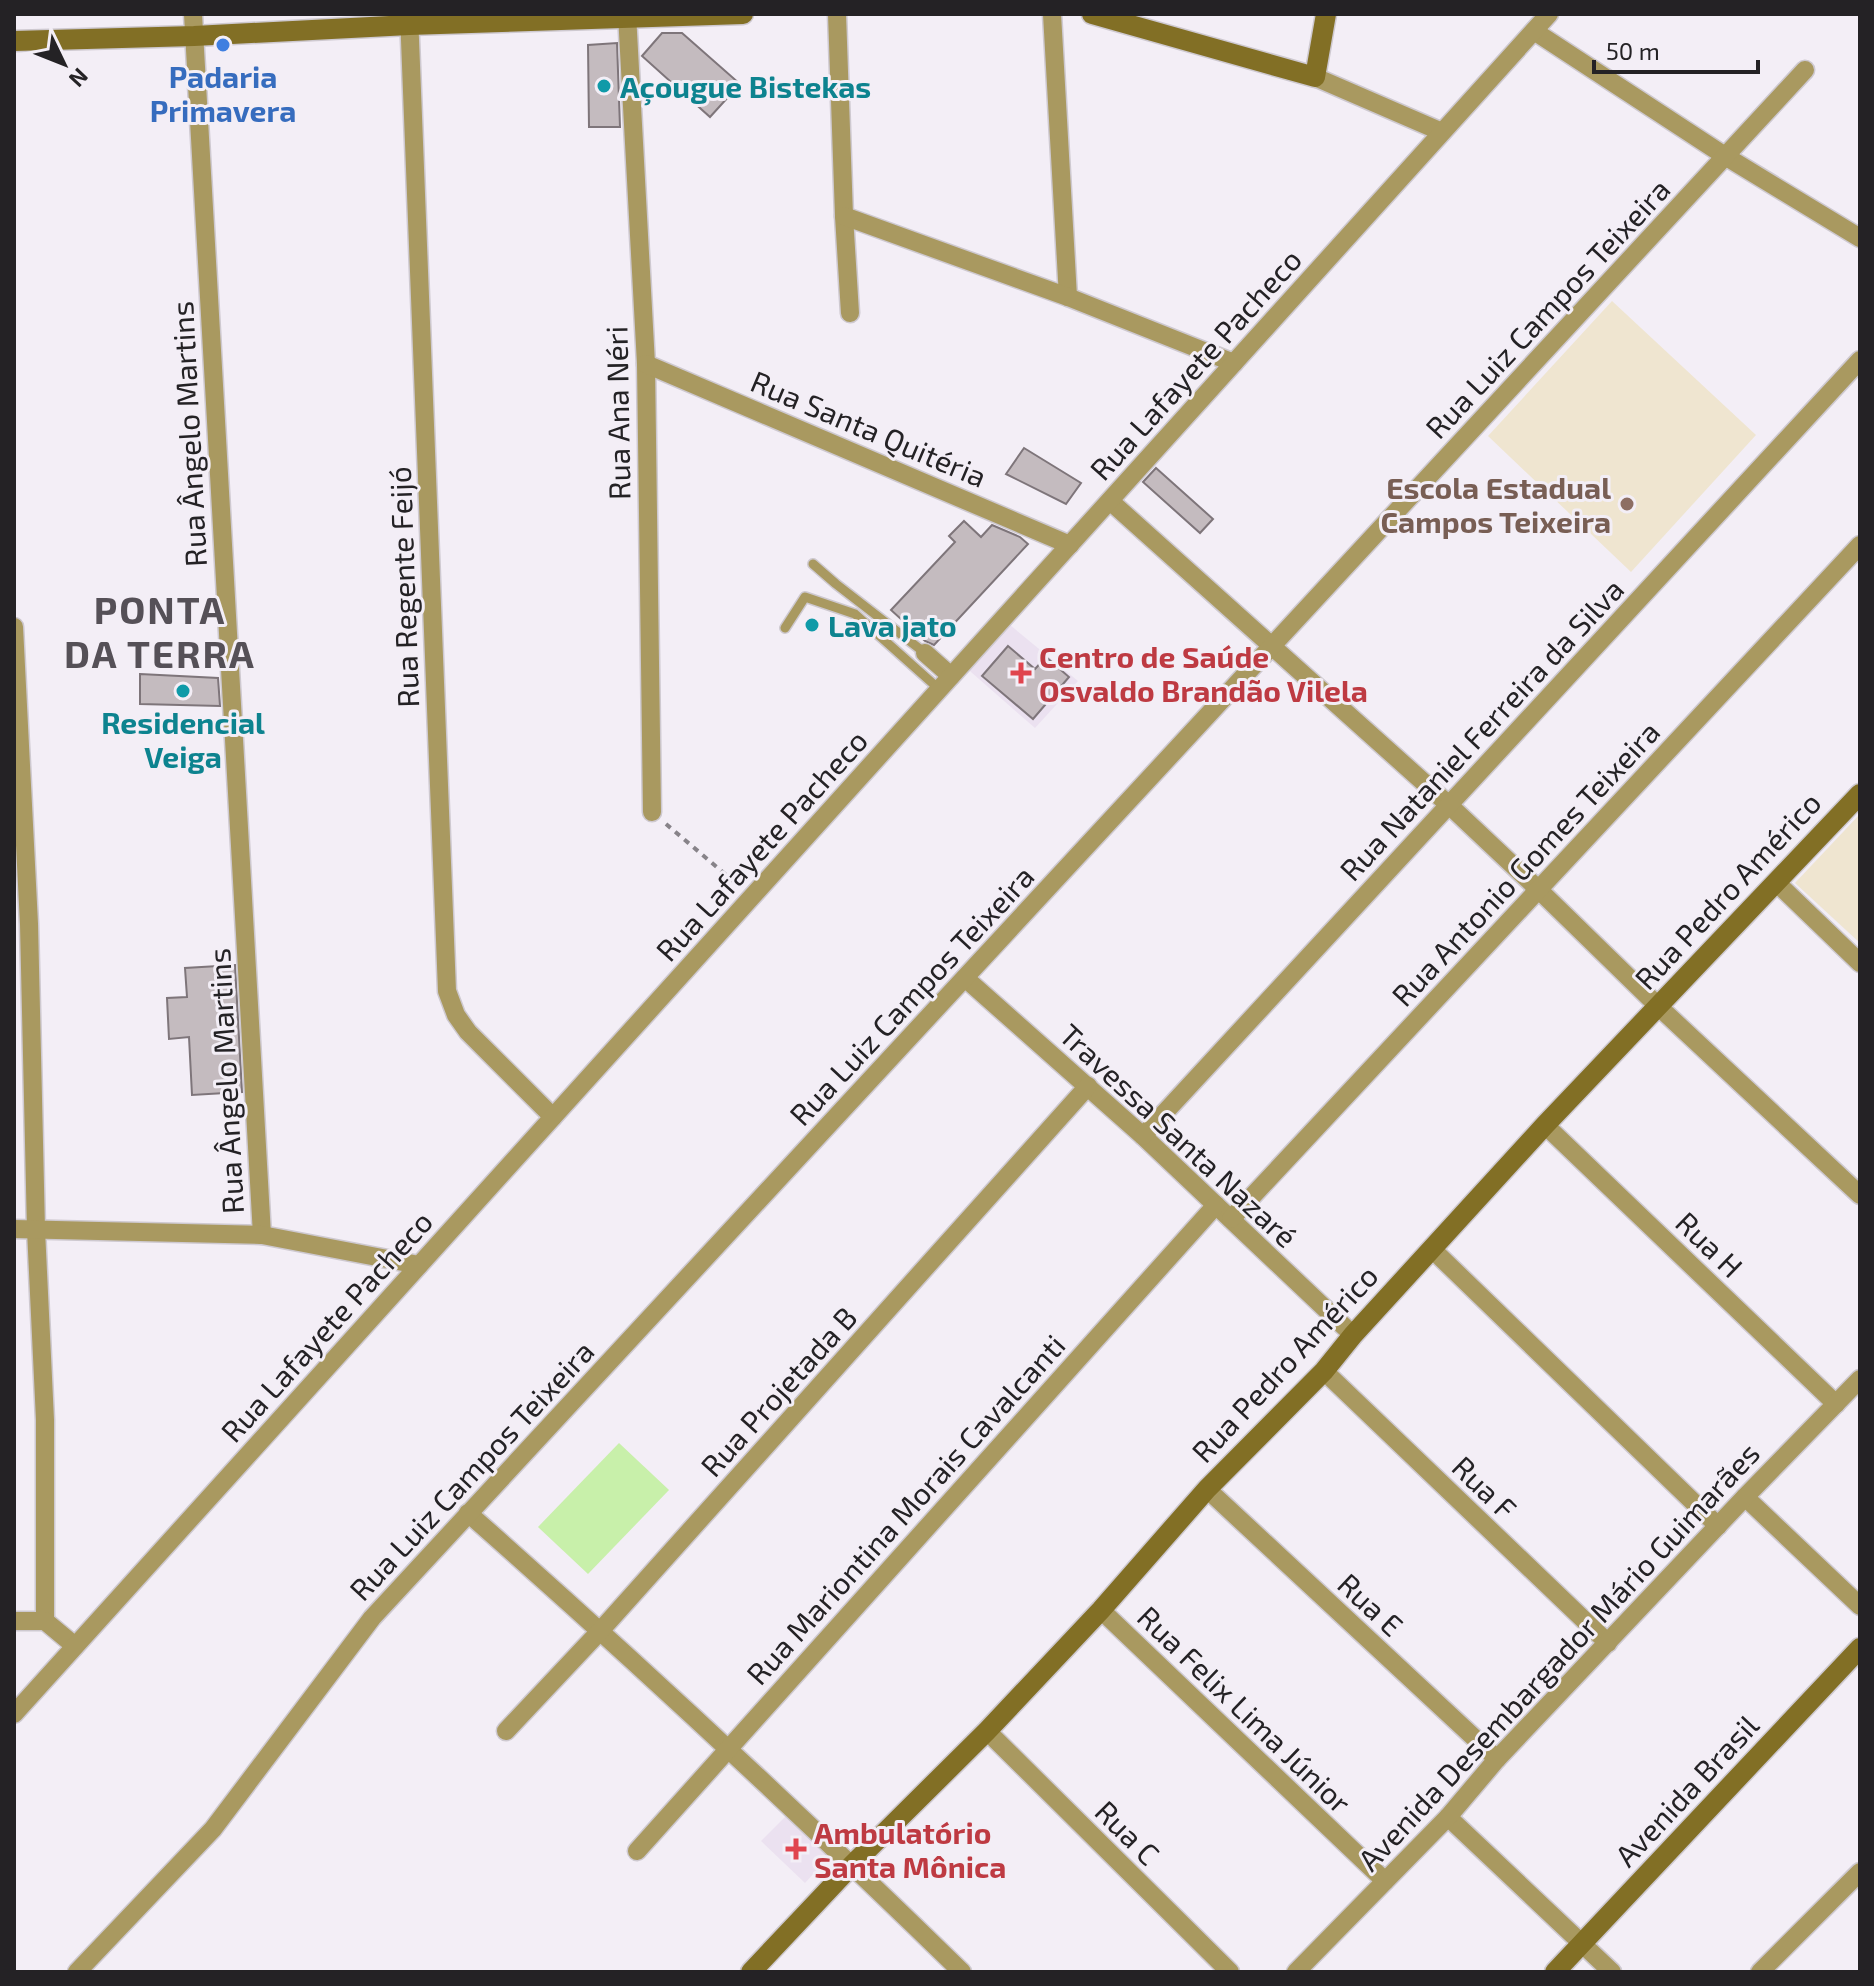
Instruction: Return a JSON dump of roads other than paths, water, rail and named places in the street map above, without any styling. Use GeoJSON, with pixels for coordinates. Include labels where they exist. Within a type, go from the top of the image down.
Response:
{"type":"FeatureCollection","features":[{"type":"Feature","properties":{"kind":"street","name":"Rua Ângelo Martins"},"geometry":{"type":"LineString","coordinates":[[193,14],[262,1235]]}},
{"type":"Feature","properties":{"kind":"street"},"geometry":{"type":"LineString","coordinates":[[14,41],[194,36],[409,20],[743,14]]}},
{"type":"Feature","properties":{"kind":"street"},"geometry":{"type":"LineString","coordinates":[[837,14],[850,313]]}},
{"type":"Feature","properties":{"kind":"street"},"geometry":{"type":"LineString","coordinates":[[1052,14],[1068,297]]}},
{"type":"Feature","properties":{"kind":"street"},"geometry":{"type":"LineString","coordinates":[[1092,14],[1315,77],[1442,132]]}},
{"type":"Feature","properties":{"kind":"street"},"geometry":{"type":"LineString","coordinates":[[1315,77],[1326,14]]}},
{"type":"Feature","properties":{"kind":"street","name":"Rua Lafayete Pacheco"},"geometry":{"type":"LineString","coordinates":[[14,1714],[1549,14]]}},
{"type":"Feature","properties":{"kind":"street","name":"Rua Ana Néri"},"geometry":{"type":"LineString","coordinates":[[627,16],[646,364],[652,812]]}},
{"type":"Feature","properties":{"kind":"street","name":"Rua Regente Feijó"},"geometry":{"type":"LineString","coordinates":[[409,20],[447,991],[456,1015],[468,1032],[553,1117]]}},
{"type":"Feature","properties":{"kind":"street"},"geometry":{"type":"LineString","coordinates":[[1534,31],[1725,156],[1860,238]]}},
{"type":"Feature","properties":{"kind":"street","name":"Rua Luiz Campos Teixeira"},"geometry":{"type":"LineString","coordinates":[[77,1972],[213,1829],[372,1618],[1805,70]]}},
{"type":"Feature","properties":{"kind":"street"},"geometry":{"type":"LineString","coordinates":[[844,216],[1068,297],[1234,363]]}},
{"type":"Feature","properties":{"kind":"street","name":"Rua Nataniel Ferreira da Silva"},"geometry":{"type":"LineString","coordinates":[[1143,1136],[1860,360]]}},
{"type":"Feature","properties":{"kind":"street","name":"Rua Santa Quitéria"},"geometry":{"type":"LineString","coordinates":[[646,364],[1070,545]]}},
{"type":"Feature","properties":{"kind":"street"},"geometry":{"type":"LineString","coordinates":[[1110,501],[1449,805],[1860,1195]]}},
{"type":"Feature","properties":{"kind":"street","name":"Rua Antonio Gomes Teixeira"},"geometry":{"type":"LineString","coordinates":[[1231,1219],[1860,545]]}},
{"type":"Feature","properties":{"kind":"street"},"geometry":{"type":"LineString","coordinates":[[14,627],[29,924],[36,1230],[45,1420],[45,1621]]}},
{"type":"Feature","properties":{"kind":"street"},"geometry":{"type":"LineString","coordinates":[[925,653],[945,683]]}},
{"type":"Feature","properties":{"kind":"street","name":"Rua Pedro Américo"},"geometry":{"type":"LineString","coordinates":[[752,1971],[1101,1610],[1207,1489],[1324,1371],[1353,1335],[1545,1125],[1860,794]]}},
{"type":"Feature","properties":{"kind":"street"},"geometry":{"type":"LineString","coordinates":[[1777,883],[1860,963]]}},
{"type":"Feature","properties":{"kind":"street","name":"Travessa Santa Nazaré"},"geometry":{"type":"LineString","coordinates":[[965,978],[1143,1136],[1353,1335]]}},
{"type":"Feature","properties":{"kind":"street","name":"Rua Projetada B"},"geometry":{"type":"LineString","coordinates":[[506,1731],[601,1630],[1088,1086]]}},
{"type":"Feature","properties":{"kind":"street","name":"Rua H"},"geometry":{"type":"LineString","coordinates":[[1545,1125],[1836,1404]]}},
{"type":"Feature","properties":{"kind":"street","name":"Rua Mariontina Morais Cavalcanti"},"geometry":{"type":"LineString","coordinates":[[637,1851],[1216,1205]]}},
{"type":"Feature","properties":{"kind":"street"},"geometry":{"type":"LineString","coordinates":[[14,1229],[262,1235],[419,1265]]}},
{"type":"Feature","properties":{"kind":"street"},"geometry":{"type":"LineString","coordinates":[[1432,1249],[1718,1526]]}},
{"type":"Feature","properties":{"kind":"street","name":"Rua F"},"geometry":{"type":"LineString","coordinates":[[1324,1371],[1608,1643]]}},
{"type":"Feature","properties":{"kind":"street","name":"Avenida Desembargador Mário Guimarães"},"geometry":{"type":"LineString","coordinates":[[1296,1972],[1448,1817],[1497,1759],[1860,1379]]}},
{"type":"Feature","properties":{"kind":"street","name":"Rua E"},"geometry":{"type":"LineString","coordinates":[[1207,1489],[1497,1759]]}},
{"type":"Feature","properties":{"kind":"street"},"geometry":{"type":"LineString","coordinates":[[1745,1497],[1860,1606]]}},
{"type":"Feature","properties":{"kind":"street"},"geometry":{"type":"LineString","coordinates":[[468,1513],[728,1748],[962,1972]]}},
{"type":"Feature","properties":{"kind":"street","name":"Rua Felix Lima Júnior"},"geometry":{"type":"LineString","coordinates":[[1101,1610],[1385,1881]]}},
{"type":"Feature","properties":{"kind":"street"},"geometry":{"type":"LineString","coordinates":[[14,1621],[45,1621],[75,1646]]}},
{"type":"Feature","properties":{"kind":"street","name":"Avenida Brasil"},"geometry":{"type":"LineString","coordinates":[[1555,1972],[1860,1648]]}},
{"type":"Feature","properties":{"kind":"street","name":"Rua C"},"geometry":{"type":"LineString","coordinates":[[987,1731],[1230,1972]]}},
{"type":"Feature","properties":{"kind":"street"},"geometry":{"type":"LineString","coordinates":[[1448,1817],[1612,1972]]}},
{"type":"Feature","properties":{"kind":"street"},"geometry":{"type":"LineString","coordinates":[[1760,1972],[1860,1872]]}},
{"type":"Feature","properties":{"kind":"lane"},"geometry":{"type":"LineString","coordinates":[[813,564],[925,653]]}},
{"type":"Feature","properties":{"kind":"lane"},"geometry":{"type":"LineString","coordinates":[[785,628],[805,597],[855,614],[945,683]]}},
{"type":"Feature","properties":{"kind":"place","name":"Padaria Primavera"},"geometry":{"type":"Point","coordinates":[223,45]}},
{"type":"Feature","properties":{"kind":"place","name":"Açougue Bistekas"},"geometry":{"type":"Point","coordinates":[604,86]}},
{"type":"Feature","properties":{"kind":"place","name":"Escola Estadual Campos Teixeira"},"geometry":{"type":"Point","coordinates":[1627,504]}},
{"type":"Feature","properties":{"kind":"place","name":"Lava jato"},"geometry":{"type":"Point","coordinates":[812,625]}},
{"type":"Feature","properties":{"kind":"place","name":"Centro de Saúde Osvaldo Brandão Vilela"},"geometry":{"type":"Point","coordinates":[1021,673]}},
{"type":"Feature","properties":{"kind":"place","name":"Residencial Veiga"},"geometry":{"type":"Point","coordinates":[183,691]}},
{"type":"Feature","properties":{"kind":"place","name":"Ambulatório Santa Mônica"},"geometry":{"type":"Point","coordinates":[796,1849]}},
{"type":"Feature","properties":{"kind":"district","name":"PONTA DA TERRA"},"geometry":{"type":"Point","coordinates":[160,631]}}]}
